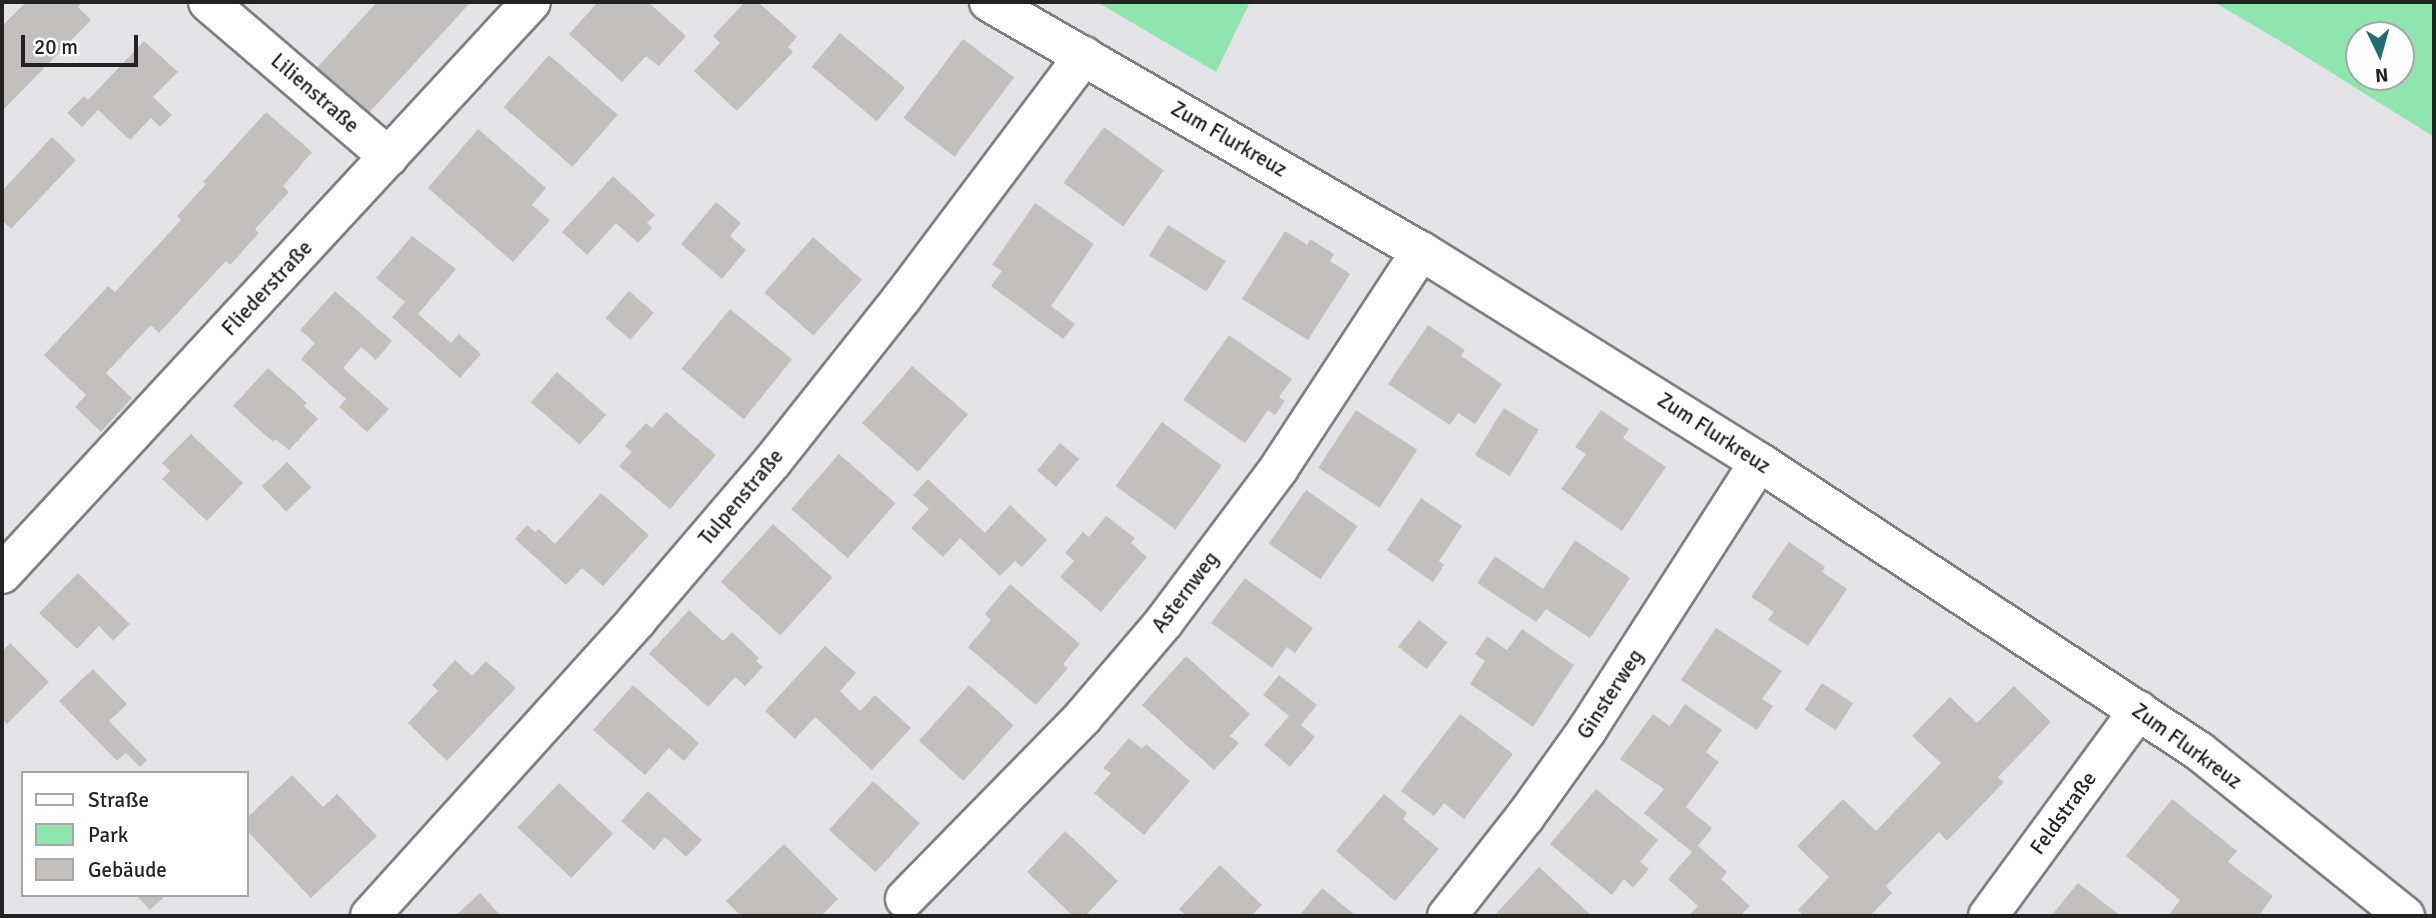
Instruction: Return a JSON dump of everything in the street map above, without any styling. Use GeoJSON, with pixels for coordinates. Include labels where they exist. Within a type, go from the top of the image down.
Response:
{"type":"FeatureCollection","features":[{"type":"Feature","properties":{"kind":"street","name":"Lilienstraße"},"geometry":{"type":"LineString","coordinates":[[208,2],[389,157]]}},
{"type":"Feature","properties":{"kind":"street","name":"Fliederstraße"},"geometry":{"type":"LineString","coordinates":[[2,574],[531,2]]}},
{"type":"Feature","properties":{"kind":"street","name":"Zum Flurkreuz"},"geometry":{"type":"LineString","coordinates":[[989,2],[1421,251],[1759,462],[2139,710],[2209,759],[2405,916]]}},
{"type":"Feature","properties":{"kind":"street","name":"Tulpenstraße"},"geometry":{"type":"LineString","coordinates":[[370,916],[628,631],[772,461],[902,298],[1084,56]]}},
{"type":"Feature","properties":{"kind":"street","name":"Asternweg"},"geometry":{"type":"LineString","coordinates":[[905,900],[1083,717],[1164,622],[1279,468],[1421,251]]}},
{"type":"Feature","properties":{"kind":"street","name":"Ginsterweg"},"geometry":{"type":"LineString","coordinates":[[1447,916],[1525,817],[1587,730],[1759,462]]}},
{"type":"Feature","properties":{"kind":"street","name":"Feldstraße"},"geometry":{"type":"LineString","coordinates":[[1988,916],[2139,710]]}},
{"type":"Feature","properties":{"kind":"green space"},"geometry":{"type":"Polygon","coordinates":[[[1097,2],[1250,2],[1216,72],[1097,2]]]}},
{"type":"Feature","properties":{"kind":"green space"},"geometry":{"type":"Polygon","coordinates":[[[2214,2],[2434,2],[2434,137],[2361,91],[2415,91],[2415,21],[2345,21],[2345,81],[2214,2]]]}},
{"type":"Feature","properties":{"kind":"building"},"geometry":{"type":"Polygon","coordinates":[[[26,2],[83,2],[78,7],[91,20],[2,111],[2,26],[26,2]]]}},
{"type":"Feature","properties":{"kind":"building"},"geometry":{"type":"Polygon","coordinates":[[[377,2],[471,2],[366,116],[315,70],[377,2]]]}},
{"type":"Feature","properties":{"kind":"building"},"geometry":{"type":"Polygon","coordinates":[[[598,2],[648,2],[686,36],[659,66],[646,56],[622,82],[569,34],[598,2]]]}},
{"type":"Feature","properties":{"kind":"building"},"geometry":{"type":"Polygon","coordinates":[[[745,2],[758,2],[797,37],[788,47],[793,52],[737,111],[694,71],[720,43],[713,36],[745,2]]]}},
{"type":"Feature","properties":{"kind":"building"},"geometry":{"type":"Polygon","coordinates":[[[840,33],[905,88],[877,121],[812,67],[840,33]]]}},
{"type":"Feature","properties":{"kind":"building"},"geometry":{"type":"Polygon","coordinates":[[[963,39],[1014,78],[955,157],[903,118],[963,39]]]}},
{"type":"Feature","properties":{"kind":"building"},"geometry":{"type":"Polygon","coordinates":[[[144,41],[178,72],[153,97],[172,115],[160,127],[151,118],[130,140],[98,110],[82,127],[67,113],[84,96],[88,100],[144,41]]]}},
{"type":"Feature","properties":{"kind":"building"},"geometry":{"type":"Polygon","coordinates":[[[549,55],[618,115],[572,167],[504,107],[549,55]]]}},
{"type":"Feature","properties":{"kind":"building"},"geometry":{"type":"Polygon","coordinates":[[[266,112],[312,152],[283,186],[289,192],[255,229],[259,233],[230,265],[226,261],[159,333],[151,325],[106,373],[132,398],[101,432],[75,407],[86,395],[44,355],[108,286],[115,292],[181,220],[177,216],[206,184],[203,182],[266,112]]]}},
{"type":"Feature","properties":{"kind":"building"},"geometry":{"type":"Polygon","coordinates":[[[1104,127],[1164,170],[1123,226],[1063,183],[1104,127]]]}},
{"type":"Feature","properties":{"kind":"building"},"geometry":{"type":"Polygon","coordinates":[[[478,129],[546,188],[532,205],[550,220],[513,262],[428,188],[478,129]]]}},
{"type":"Feature","properties":{"kind":"building"},"geometry":{"type":"Polygon","coordinates":[[[52,137],[76,160],[11,229],[2,220],[2,191],[52,137]]]}},
{"type":"Feature","properties":{"kind":"building"},"geometry":{"type":"Polygon","coordinates":[[[613,176],[655,215],[647,223],[652,228],[638,243],[616,223],[587,255],[562,232],[613,176]]]}},
{"type":"Feature","properties":{"kind":"building"},"geometry":{"type":"Polygon","coordinates":[[[716,202],[741,223],[730,236],[746,250],[722,279],[681,244],[716,202]]]}},
{"type":"Feature","properties":{"kind":"building"},"geometry":{"type":"Polygon","coordinates":[[[1035,203],[1094,244],[1051,306],[1075,324],[1063,339],[991,286],[1002,271],[992,265],[1035,203]]]}},
{"type":"Feature","properties":{"kind":"building"},"geometry":{"type":"Polygon","coordinates":[[[1168,225],[1226,261],[1207,292],[1149,256],[1168,225]]]}},
{"type":"Feature","properties":{"kind":"building"},"geometry":{"type":"Polygon","coordinates":[[[1285,231],[1307,245],[1310,239],[1334,254],[1330,261],[1350,274],[1308,340],[1242,299],[1285,231]]]}},
{"type":"Feature","properties":{"kind":"building"},"geometry":{"type":"Polygon","coordinates":[[[412,236],[456,269],[418,314],[451,343],[459,334],[481,354],[460,378],[392,317],[405,302],[376,278],[412,236]]]}},
{"type":"Feature","properties":{"kind":"building"},"geometry":{"type":"Polygon","coordinates":[[[813,237],[862,280],[814,335],[764,293],[813,237]]]}},
{"type":"Feature","properties":{"kind":"building"},"geometry":{"type":"Polygon","coordinates":[[[335,291],[392,341],[376,360],[361,347],[343,368],[389,409],[367,432],[339,407],[346,399],[301,359],[315,343],[300,330],[335,291]]]}},
{"type":"Feature","properties":{"kind":"building"},"geometry":{"type":"Polygon","coordinates":[[[629,291],[654,313],[630,340],[605,318],[629,291]]]}},
{"type":"Feature","properties":{"kind":"building"},"geometry":{"type":"Polygon","coordinates":[[[730,309],[792,359],[744,419],[682,369],[730,309]]]}},
{"type":"Feature","properties":{"kind":"building"},"geometry":{"type":"Polygon","coordinates":[[[1428,325],[1465,350],[1461,356],[1502,384],[1475,424],[1458,413],[1450,425],[1388,384],[1428,325]]]}},
{"type":"Feature","properties":{"kind":"building"},"geometry":{"type":"Polygon","coordinates":[[[1229,335],[1292,379],[1279,397],[1285,401],[1275,415],[1268,410],[1245,443],[1183,400],[1229,335]]]}},
{"type":"Feature","properties":{"kind":"building"},"geometry":{"type":"Polygon","coordinates":[[[912,366],[968,415],[918,472],[862,423],[912,366]]]}},
{"type":"Feature","properties":{"kind":"building"},"geometry":{"type":"Polygon","coordinates":[[[268,368],[307,403],[304,406],[318,419],[289,450],[275,439],[273,442],[233,406],[268,368]]]}},
{"type":"Feature","properties":{"kind":"building"},"geometry":{"type":"Polygon","coordinates":[[[557,372],[606,415],[580,445],[531,402],[557,372]]]}},
{"type":"Feature","properties":{"kind":"building"},"geometry":{"type":"Polygon","coordinates":[[[1504,408],[1539,430],[1510,476],[1475,455],[1504,408]]]}},
{"type":"Feature","properties":{"kind":"building"},"geometry":{"type":"Polygon","coordinates":[[[1356,410],[1417,450],[1380,508],[1318,468],[1356,410]]]}},
{"type":"Feature","properties":{"kind":"building"},"geometry":{"type":"Polygon","coordinates":[[[1601,410],[1629,429],[1623,438],[1666,467],[1622,531],[1561,489],[1586,454],[1575,447],[1601,410]]]}},
{"type":"Feature","properties":{"kind":"building"},"geometry":{"type":"Polygon","coordinates":[[[666,412],[716,455],[670,509],[619,466],[632,452],[625,446],[646,423],[652,428],[666,412]]]}},
{"type":"Feature","properties":{"kind":"building"},"geometry":{"type":"Polygon","coordinates":[[[1162,422],[1222,465],[1175,529],[1116,486],[1162,422]]]}},
{"type":"Feature","properties":{"kind":"building"},"geometry":{"type":"Polygon","coordinates":[[[191,434],[243,483],[207,521],[162,479],[170,471],[162,463],[191,434]]]}},
{"type":"Feature","properties":{"kind":"building"},"geometry":{"type":"Polygon","coordinates":[[[1060,443],[1079,459],[1056,487],[1037,471],[1060,443]]]}},
{"type":"Feature","properties":{"kind":"building"},"geometry":{"type":"Polygon","coordinates":[[[839,454],[896,503],[848,558],[791,509],[839,454]]]}},
{"type":"Feature","properties":{"kind":"building"},"geometry":{"type":"Polygon","coordinates":[[[287,462],[311,487],[286,511],[262,486],[287,462]]]}},
{"type":"Feature","properties":{"kind":"building"},"geometry":{"type":"Polygon","coordinates":[[[928,479],[985,533],[1010,505],[1047,540],[1022,567],[1015,561],[1000,576],[960,538],[943,557],[911,528],[929,509],[913,495],[928,479]]]}},
{"type":"Feature","properties":{"kind":"building"},"geometry":{"type":"Polygon","coordinates":[[[1306,490],[1358,526],[1320,579],[1269,543],[1306,490]]]}},
{"type":"Feature","properties":{"kind":"building"},"geometry":{"type":"Polygon","coordinates":[[[601,493],[649,535],[603,586],[582,568],[566,585],[515,539],[527,525],[535,532],[539,529],[555,544],[601,493]]]}},
{"type":"Feature","properties":{"kind":"building"},"geometry":{"type":"Polygon","coordinates":[[[1421,498],[1462,526],[1439,561],[1444,565],[1433,582],[1387,550],[1421,498]]]}},
{"type":"Feature","properties":{"kind":"building"},"geometry":{"type":"Polygon","coordinates":[[[1106,516],[1135,538],[1131,543],[1147,557],[1101,612],[1060,577],[1074,561],[1065,553],[1083,532],[1089,537],[1106,516]]]}},
{"type":"Feature","properties":{"kind":"building"},"geometry":{"type":"Polygon","coordinates":[[[773,524],[832,578],[780,635],[721,582],[773,524]]]}},
{"type":"Feature","properties":{"kind":"building"},"geometry":{"type":"Polygon","coordinates":[[[1575,540],[1630,578],[1590,638],[1546,609],[1536,622],[1477,583],[1495,556],[1543,589],[1575,540]]]}},
{"type":"Feature","properties":{"kind":"building"},"geometry":{"type":"Polygon","coordinates":[[[1789,542],[1825,567],[1822,572],[1847,589],[1808,646],[1768,620],[1774,612],[1751,597],[1789,542]]]}},
{"type":"Feature","properties":{"kind":"building"},"geometry":{"type":"Polygon","coordinates":[[[78,573],[130,624],[113,641],[99,626],[77,649],[39,613],[78,573]]]}},
{"type":"Feature","properties":{"kind":"building"},"geometry":{"type":"Polygon","coordinates":[[[1245,578],[1313,628],[1295,653],[1287,647],[1272,668],[1211,623],[1245,578]]]}},
{"type":"Feature","properties":{"kind":"building"},"geometry":{"type":"Polygon","coordinates":[[[1010,584],[1080,644],[1063,664],[1068,668],[1036,705],[968,647],[991,620],[985,614],[1010,584]]]}},
{"type":"Feature","properties":{"kind":"building"},"geometry":{"type":"Polygon","coordinates":[[[689,610],[723,641],[732,632],[759,658],[756,661],[763,667],[745,686],[735,677],[708,707],[649,654],[689,610]]]}},
{"type":"Feature","properties":{"kind":"building"},"geometry":{"type":"Polygon","coordinates":[[[1419,620],[1447,642],[1426,669],[1398,647],[1419,620]]]}},
{"type":"Feature","properties":{"kind":"building"},"geometry":{"type":"Polygon","coordinates":[[[1716,628],[1782,671],[1762,699],[1773,706],[1757,730],[1681,680],[1716,628]]]}},
{"type":"Feature","properties":{"kind":"building"},"geometry":{"type":"Polygon","coordinates":[[[1522,629],[1574,665],[1533,727],[1470,684],[1485,661],[1475,654],[1487,636],[1507,650],[1522,629]]]}},
{"type":"Feature","properties":{"kind":"building"},"geometry":{"type":"Polygon","coordinates":[[[10,643],[49,682],[7,724],[2,719],[2,652],[10,643]]]}},
{"type":"Feature","properties":{"kind":"building"},"geometry":{"type":"Polygon","coordinates":[[[825,646],[856,673],[840,691],[860,711],[875,695],[911,728],[872,770],[815,717],[795,739],[765,711],[825,646]]]}},
{"type":"Feature","properties":{"kind":"building"},"geometry":{"type":"Polygon","coordinates":[[[1186,656],[1250,714],[1230,736],[1239,743],[1214,770],[1142,705],[1186,656]]]}},
{"type":"Feature","properties":{"kind":"building"},"geometry":{"type":"Polygon","coordinates":[[[455,660],[472,676],[486,661],[516,688],[447,761],[408,723],[438,691],[432,685],[455,660]]]}},
{"type":"Feature","properties":{"kind":"building"},"geometry":{"type":"Polygon","coordinates":[[[93,669],[127,704],[109,721],[147,760],[140,767],[126,753],[117,761],[59,701],[93,669]]]}},
{"type":"Feature","properties":{"kind":"building"},"geometry":{"type":"Polygon","coordinates":[[[1279,675],[1317,705],[1301,725],[1315,737],[1290,767],[1264,745],[1289,716],[1263,695],[1279,675]]]}},
{"type":"Feature","properties":{"kind":"building"},"geometry":{"type":"Polygon","coordinates":[[[1822,683],[1853,703],[1836,730],[1805,710],[1822,683]]]}},
{"type":"Feature","properties":{"kind":"building"},"geometry":{"type":"Polygon","coordinates":[[[633,685],[699,743],[684,761],[669,748],[645,775],[593,730],[633,685]]]}},
{"type":"Feature","properties":{"kind":"building"},"geometry":{"type":"Polygon","coordinates":[[[969,685],[1014,725],[963,781],[919,741],[969,685]]]}},
{"type":"Feature","properties":{"kind":"building"},"geometry":{"type":"Polygon","coordinates":[[[2014,686],[2051,722],[1998,777],[2004,782],[1947,841],[1939,832],[1886,886],[1892,893],[1870,916],[1804,916],[1798,910],[1829,877],[1797,846],[1843,799],[1876,831],[1941,763],[1912,736],[1950,697],[1977,723],[2014,686]]]}},
{"type":"Feature","properties":{"kind":"building"},"geometry":{"type":"Polygon","coordinates":[[[1685,704],[1722,730],[1706,752],[1719,762],[1686,807],[1712,828],[1698,846],[1727,872],[1721,879],[1750,906],[1740,916],[1688,916],[1698,906],[1668,879],[1692,852],[1644,813],[1664,789],[1620,759],[1653,714],[1670,726],[1685,704]]]}},
{"type":"Feature","properties":{"kind":"building"},"geometry":{"type":"Polygon","coordinates":[[[1460,714],[1513,754],[1464,819],[1444,803],[1434,816],[1401,791],[1460,714]]]}},
{"type":"Feature","properties":{"kind":"building"},"geometry":{"type":"Polygon","coordinates":[[[1129,738],[1142,749],[1146,744],[1190,781],[1144,835],[1094,793],[1111,773],[1103,768],[1129,738]]]}},
{"type":"Feature","properties":{"kind":"building"},"geometry":{"type":"Polygon","coordinates":[[[292,775],[323,807],[337,794],[377,836],[311,898],[248,832],[248,817],[292,775]]]}},
{"type":"Feature","properties":{"kind":"building"},"geometry":{"type":"Polygon","coordinates":[[[873,781],[920,823],[876,872],[829,830],[873,781]]]}},
{"type":"Feature","properties":{"kind":"building"},"geometry":{"type":"Polygon","coordinates":[[[559,783],[613,833],[572,878],[517,828],[559,783]]]}},
{"type":"Feature","properties":{"kind":"building"},"geometry":{"type":"Polygon","coordinates":[[[1596,789],[1658,840],[1640,862],[1649,869],[1633,888],[1624,879],[1612,895],[1550,844],[1596,789]]]}},
{"type":"Feature","properties":{"kind":"building"},"geometry":{"type":"Polygon","coordinates":[[[648,791],[702,840],[686,857],[665,837],[654,850],[621,821],[648,791]]]}},
{"type":"Feature","properties":{"kind":"building"},"geometry":{"type":"Polygon","coordinates":[[[1384,794],[1407,813],[1403,819],[1439,849],[1395,901],[1336,851],[1384,794]]]}},
{"type":"Feature","properties":{"kind":"building"},"geometry":{"type":"Polygon","coordinates":[[[2172,799],[2237,851],[2228,862],[2273,896],[2259,916],[2168,916],[2180,900],[2126,856],[2172,799]]]}},
{"type":"Feature","properties":{"kind":"building"},"geometry":{"type":"Polygon","coordinates":[[[1065,831],[1118,881],[1085,916],[1073,916],[1027,872],[1065,831]]]}},
{"type":"Feature","properties":{"kind":"building"},"geometry":{"type":"Polygon","coordinates":[[[784,844],[838,899],[821,916],[741,916],[726,901],[784,844]]]}},
{"type":"Feature","properties":{"kind":"building"},"geometry":{"type":"Polygon","coordinates":[[[1220,865],[1262,905],[1251,916],[1186,916],[1179,909],[1220,865]]]}},
{"type":"Feature","properties":{"kind":"building"},"geometry":{"type":"Polygon","coordinates":[[[1539,867],[1592,916],[1494,916],[1539,867]]]}},
{"type":"Feature","properties":{"kind":"building"},"geometry":{"type":"Polygon","coordinates":[[[2078,883],[2121,916],[2051,916],[2078,883]]]}},
{"type":"Feature","properties":{"kind":"building"},"geometry":{"type":"Polygon","coordinates":[[[1322,888],[1356,916],[1299,916],[1322,888]]]}},
{"type":"Feature","properties":{"kind":"building"},"geometry":{"type":"Polygon","coordinates":[[[480,893],[500,915],[455,916],[480,893]]]}},
{"type":"Feature","properties":{"kind":"building"},"geometry":{"type":"Polygon","coordinates":[[[138,897],[164,897],[150,910],[138,897]]]}}]}
